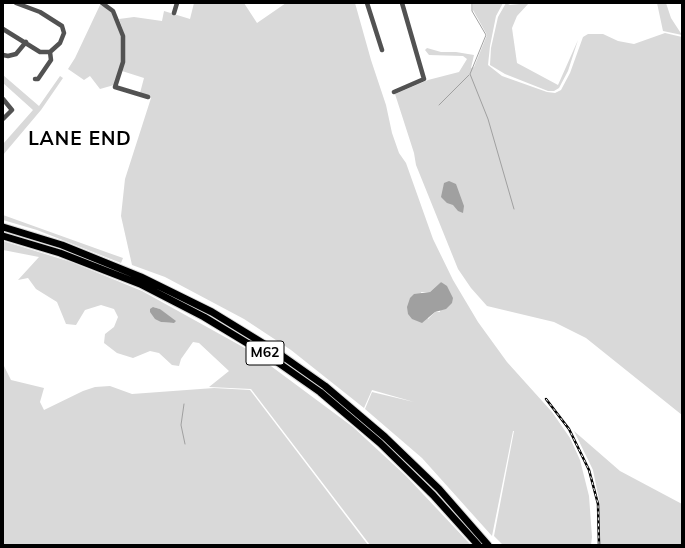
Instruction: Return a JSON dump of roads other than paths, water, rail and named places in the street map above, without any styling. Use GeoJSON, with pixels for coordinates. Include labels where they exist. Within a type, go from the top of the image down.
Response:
{"type":"FeatureCollection","features":[{"type":"Feature","properties":{"kind":"highway","name":"M62"},"geometry":{"type":"LineString","coordinates":[[4,227],[62,245],[141,277],[212,312],[274,350],[325,386],[385,436],[434,484],[488,545]]}},
{"type":"Feature","properties":{"kind":"highway","name":"M62"},"geometry":{"type":"LineString","coordinates":[[3,236],[60,253],[140,284],[204,317],[270,357],[320,392],[380,442],[433,495],[478,545]]}},
{"type":"Feature","properties":{"kind":"street"},"geometry":{"type":"LineString","coordinates":[[3,29],[40,52],[50,52],[60,43],[64,33],[62,26],[33,9],[16,3]]}},
{"type":"Feature","properties":{"kind":"street"},"geometry":{"type":"LineString","coordinates":[[102,3],[114,11],[123,36],[123,62],[115,87],[148,97]]}},
{"type":"Feature","properties":{"kind":"street"},"geometry":{"type":"LineString","coordinates":[[174,13],[177,3]]}},
{"type":"Feature","properties":{"kind":"street"},"geometry":{"type":"LineString","coordinates":[[367,3],[382,50]]}},
{"type":"Feature","properties":{"kind":"street"},"geometry":{"type":"LineString","coordinates":[[394,92],[424,79],[402,3]]}},
{"type":"Feature","properties":{"kind":"street"},"geometry":{"type":"LineString","coordinates":[[3,55],[8,56],[16,54],[26,42]]}},
{"type":"Feature","properties":{"kind":"street"},"geometry":{"type":"LineString","coordinates":[[35,79],[38,79],[51,60],[50,52]]}},
{"type":"Feature","properties":{"kind":"street"},"geometry":{"type":"LineString","coordinates":[[3,99],[12,110],[4,121]]}},
{"type":"Feature","properties":{"kind":"waterway"},"geometry":{"type":"LineString","coordinates":[[476,3],[472,3],[472,11],[486,35],[470,74],[488,119],[514,209]]}},
{"type":"Feature","properties":{"kind":"waterway"},"geometry":{"type":"LineString","coordinates":[[439,105],[469,75]]}},
{"type":"Feature","properties":{"kind":"waterway"},"geometry":{"type":"LineString","coordinates":[[184,404],[181,425],[185,444]]}},
{"type":"Feature","properties":{"kind":"railway"},"geometry":{"type":"LineString","coordinates":[[546,399],[569,429],[589,470],[598,504],[599,545]]}},
{"type":"Feature","properties":{"kind":"district","name":"LANE END"},"geometry":{"type":"Point","coordinates":[80,139]}}]}
